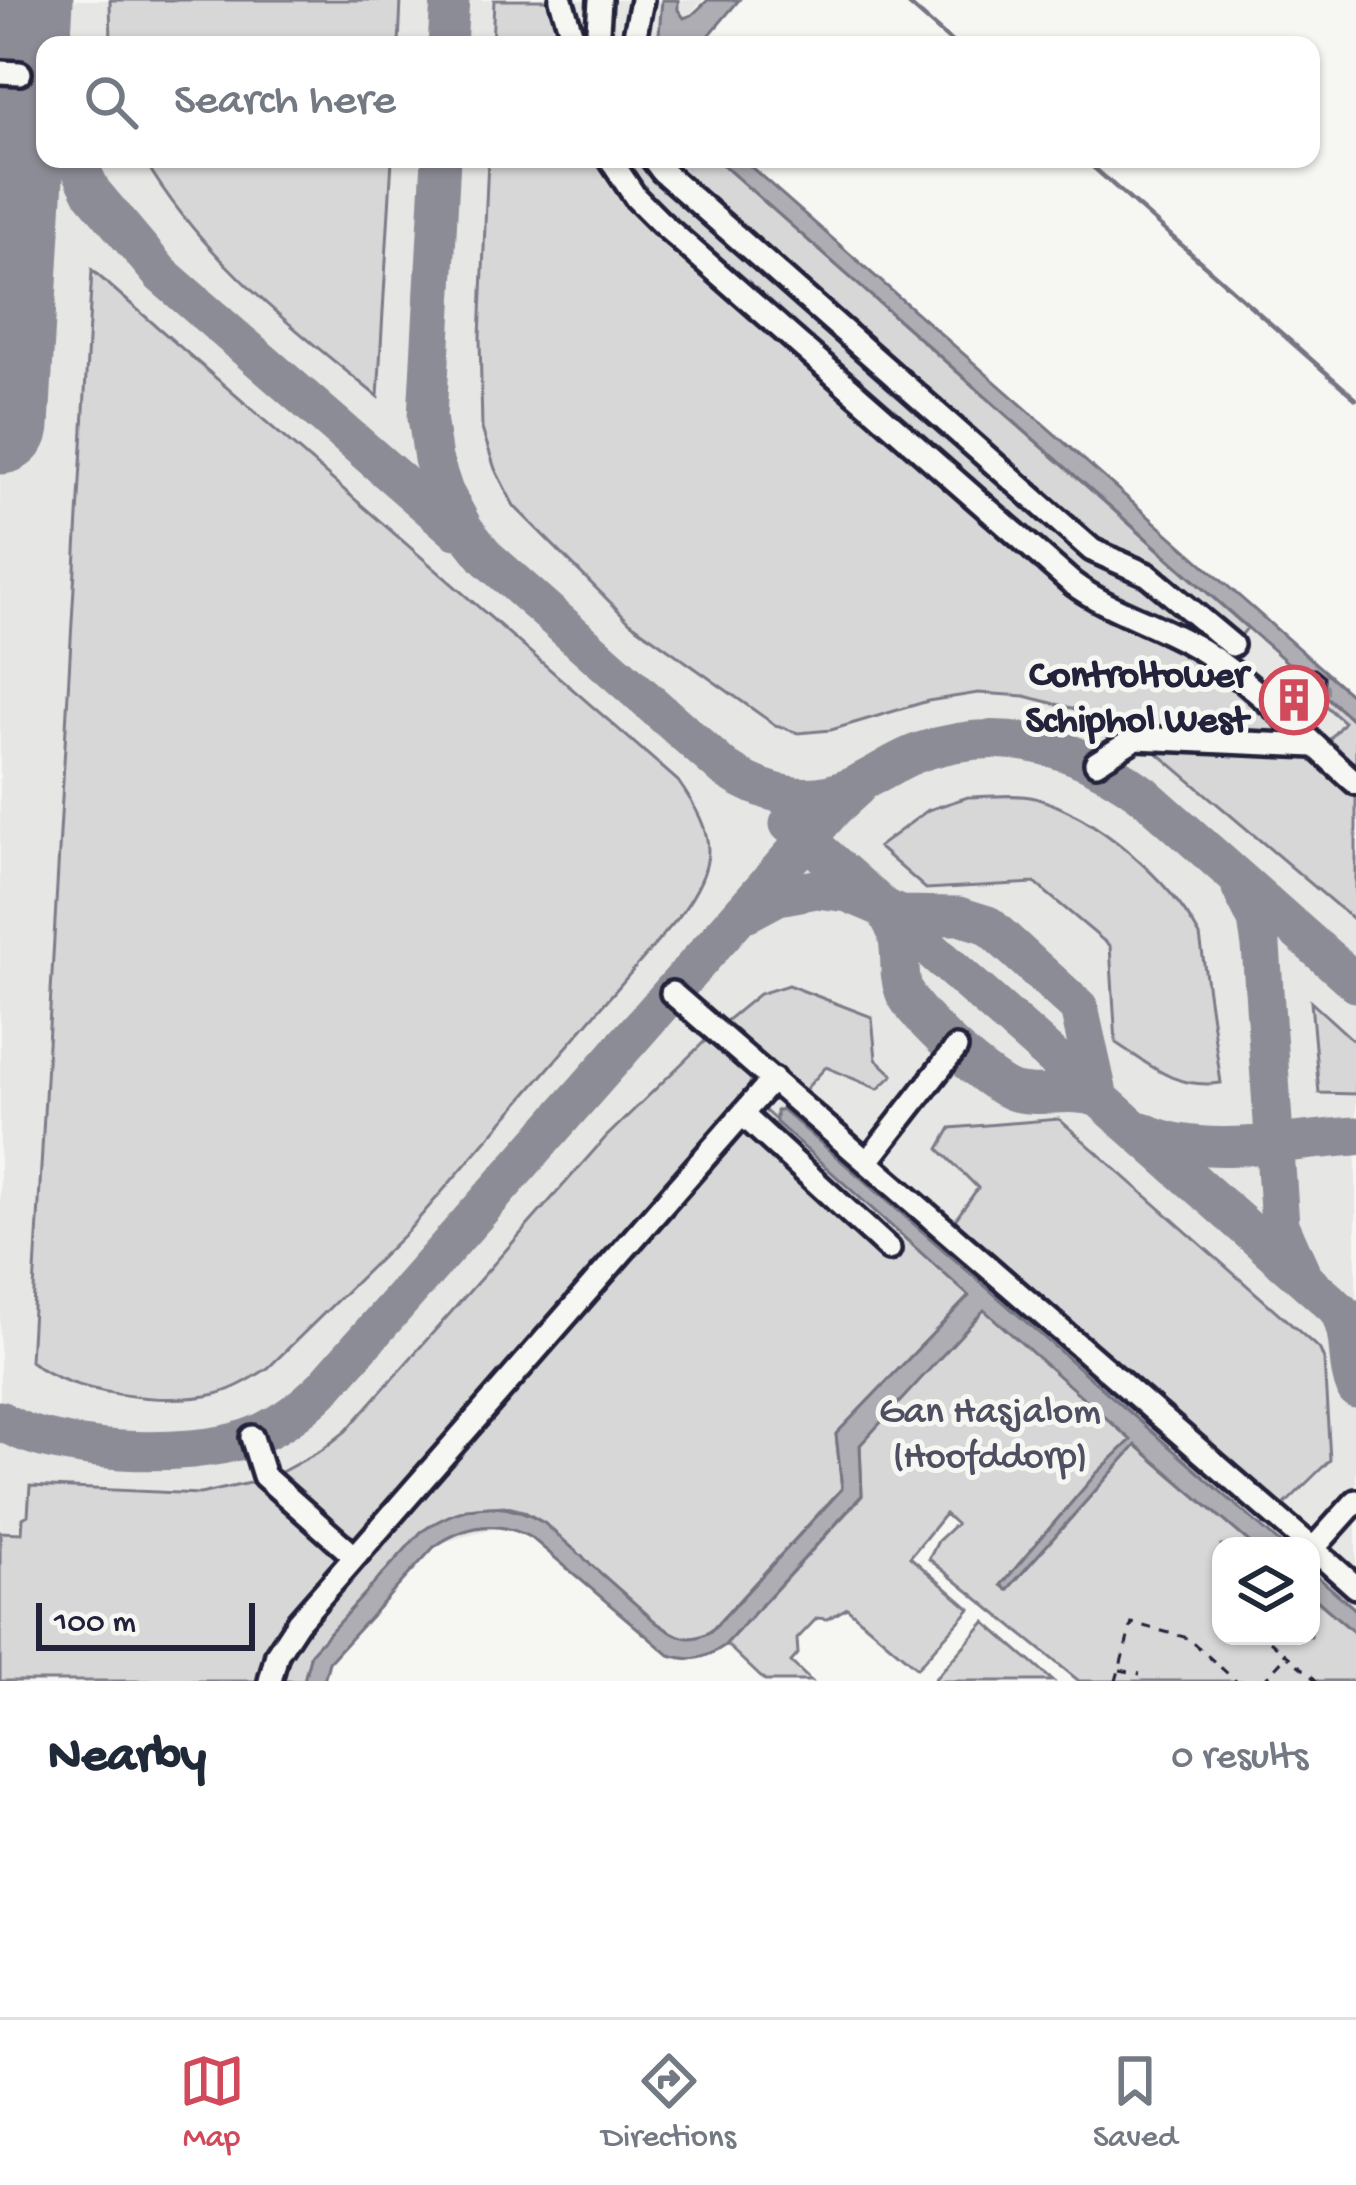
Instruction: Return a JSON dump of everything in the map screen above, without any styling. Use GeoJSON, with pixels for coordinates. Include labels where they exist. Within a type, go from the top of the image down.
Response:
{"type":"FeatureCollection","features":[{"type":"Feature","properties":{"kind":"lane"},"geometry":{"type":"LineString","coordinates":[[561,0],[571,36]]}},
{"type":"Feature","properties":{"kind":"lane"},"geometry":{"type":"LineString","coordinates":[[598,36],[600,0]]}},
{"type":"Feature","properties":{"kind":"lane"},"geometry":{"type":"LineString","coordinates":[[635,36],[642,0]]}},
{"type":"Feature","properties":{"kind":"lane"},"geometry":{"type":"LineString","coordinates":[[616,168],[661,223],[1072,583],[1209,655],[1356,783]]}},
{"type":"Feature","properties":{"kind":"lane"},"geometry":{"type":"LineString","coordinates":[[660,168],[1092,550],[1148,575],[1232,645]]}},
{"type":"Feature","properties":{"kind":"lane"},"geometry":{"type":"LineString","coordinates":[[1096,763],[1136,738],[1314,746]]}},
{"type":"Feature","properties":{"kind":"lane"},"geometry":{"type":"LineString","coordinates":[[672,993],[1300,1537]]}},
{"type":"Feature","properties":{"kind":"lane"},"geometry":{"type":"LineString","coordinates":[[868,1161],[956,1048]]}},
{"type":"Feature","properties":{"kind":"lane"},"geometry":{"type":"LineString","coordinates":[[269,1681],[277,1654],[298,1622],[773,1079]]}},
{"type":"Feature","properties":{"kind":"lane"},"geometry":{"type":"LineString","coordinates":[[743,1115],[889,1249]]}},
{"type":"Feature","properties":{"kind":"lane"},"geometry":{"type":"LineString","coordinates":[[252,1437],[264,1477],[354,1556]]}},
{"type":"Feature","properties":{"kind":"lane"},"geometry":{"type":"LineString","coordinates":[[1320,1538],[1356,1502]]}},
{"type":"Feature","properties":{"kind":"lane"},"geometry":{"type":"LineString","coordinates":[[1320,1555],[1356,1587]]}},
{"type":"Feature","properties":{"kind":"path"},"geometry":{"type":"LineString","coordinates":[[1116,1681],[1132,1623],[1188,1638],[1235,1681]]}},
{"type":"Feature","properties":{"kind":"path"},"geometry":{"type":"LineString","coordinates":[[1275,1645],[1317,1681]]}},
{"type":"Feature","properties":{"kind":"path"},"geometry":{"type":"LineString","coordinates":[[1263,1681],[1287,1655]]}},
{"type":"Feature","properties":{"kind":"path"},"geometry":{"type":"LineString","coordinates":[[1118,1670],[1140,1674]]}},
{"type":"Feature","properties":{"kind":"shaded area"},"geometry":{"type":"Polygon","coordinates":[[[0,0],[703,0],[670,36],[36,36],[36,168],[724,168],[1356,720],[1356,1626],[1320,1595],[1320,1537],[1253,1537],[983,1305],[852,1438],[853,1487],[548,1543],[499,1527],[434,1545],[315,1681],[0,1681],[0,0]]]}},
{"type":"Feature","properties":{"kind":"shaded area"},"geometry":{"type":"Polygon","coordinates":[[[662,0],[678,0],[684,18],[708,0],[739,0],[709,36],[659,36],[662,0]]]}},
{"type":"Feature","properties":{"kind":"shaded area"},"geometry":{"type":"Polygon","coordinates":[[[726,168],[752,168],[1356,699],[1356,723],[726,168]]]}},
{"type":"Feature","properties":{"kind":"shaded area"},"geometry":{"type":"Polygon","coordinates":[[[782,1109],[1273,1537],[1243,1537],[1136,1445],[1007,1590],[1001,1585],[1131,1440],[984,1310],[860,1445],[862,1495],[717,1650],[691,1659],[669,1655],[533,1539],[508,1529],[482,1527],[434,1547],[329,1662],[324,1681],[304,1681],[311,1653],[421,1532],[451,1515],[497,1507],[544,1523],[657,1623],[689,1638],[711,1631],[842,1489],[836,1434],[969,1296],[776,1122],[776,1111],[782,1109]]]}},
{"type":"Feature","properties":{"kind":"shaded area"},"geometry":{"type":"Polygon","coordinates":[[[1320,1579],[1356,1610],[1356,1634],[1320,1603],[1320,1579]]]}},
{"type":"Feature","properties":{"kind":"green space"},"geometry":{"type":"Polygon","coordinates":[[[110,0],[401,0],[399,36],[111,36],[110,0]]]}},
{"type":"Feature","properties":{"kind":"green space"},"geometry":{"type":"Polygon","coordinates":[[[494,0],[553,0],[566,36],[492,36],[494,0]]]}},
{"type":"Feature","properties":{"kind":"green space"},"geometry":{"type":"Polygon","coordinates":[[[150,168],[391,168],[378,397],[250,288],[167,195],[150,168]]]}},
{"type":"Feature","properties":{"kind":"green space"},"geometry":{"type":"Polygon","coordinates":[[[488,168],[613,168],[1065,585],[1204,659],[1298,738],[1124,731],[1079,710],[1025,696],[978,693],[928,701],[831,730],[798,733],[775,725],[630,622],[514,506],[482,429],[480,337],[488,168]]]}},
{"type":"Feature","properties":{"kind":"green space"},"geometry":{"type":"Polygon","coordinates":[[[623,168],[656,168],[1137,575],[1230,648],[1222,657],[1100,594],[642,195],[623,168]]]}},
{"type":"Feature","properties":{"kind":"green space"},"geometry":{"type":"Polygon","coordinates":[[[673,168],[726,168],[1247,628],[1236,642],[1108,552],[673,168]]]}},
{"type":"Feature","properties":{"kind":"green space"},"geometry":{"type":"Polygon","coordinates":[[[92,270],[678,781],[700,818],[708,849],[701,881],[678,918],[408,1231],[268,1368],[216,1394],[172,1399],[94,1389],[69,1382],[30,1361],[92,270]]]}},
{"type":"Feature","properties":{"kind":"green space"},"geometry":{"type":"Polygon","coordinates":[[[1320,692],[1356,723],[1356,775],[1324,746],[1344,722],[1313,695],[1320,692]]]}},
{"type":"Feature","properties":{"kind":"green space"},"geometry":{"type":"Polygon","coordinates":[[[1148,745],[1310,755],[1356,791],[1356,922],[1148,745]]]}},
{"type":"Feature","properties":{"kind":"green space"},"geometry":{"type":"Polygon","coordinates":[[[1011,795],[1059,807],[1107,835],[1170,893],[1200,936],[1221,1083],[1177,1079],[1116,1043],[1110,946],[1035,883],[926,889],[878,847],[928,810],[968,797],[1011,795]]]}},
{"type":"Feature","properties":{"kind":"green space"},"geometry":{"type":"Polygon","coordinates":[[[788,985],[872,1017],[876,1059],[893,1075],[878,1089],[826,1067],[802,1093],[726,1021],[759,994],[788,985]]]}},
{"type":"Feature","properties":{"kind":"green space"},"geometry":{"type":"Polygon","coordinates":[[[1311,1002],[1356,1043],[1356,1094],[1319,1093],[1311,1002]]]}},
{"type":"Feature","properties":{"kind":"green space"},"geometry":{"type":"Polygon","coordinates":[[[706,1040],[752,1077],[749,1088],[353,1545],[274,1476],[346,1431],[606,1137],[706,1040]]]}},
{"type":"Feature","properties":{"kind":"green space"},"geometry":{"type":"Polygon","coordinates":[[[760,1106],[969,1296],[836,1434],[842,1488],[711,1631],[689,1638],[657,1623],[544,1523],[504,1506],[466,1509],[311,1653],[304,1681],[279,1681],[291,1648],[760,1106]]]}},
{"type":"Feature","properties":{"kind":"green space"},"geometry":{"type":"Polygon","coordinates":[[[1059,1119],[1320,1350],[1330,1460],[1281,1508],[955,1220],[978,1188],[939,1149],[951,1128],[1059,1119]]]}},
{"type":"Feature","properties":{"kind":"green space","name":"Gan Hasjalom (Hoofddorp)"},"geometry":{"type":"Polygon","coordinates":[[[984,1309],[1131,1440],[1002,1584],[1008,1589],[1136,1445],[1243,1537],[1212,1537],[1212,1645],[1320,1645],[1320,1603],[1356,1634],[1356,1681],[1079,1681],[929,1559],[938,1541],[956,1524],[945,1514],[910,1557],[970,1609],[917,1668],[847,1608],[828,1619],[817,1618],[797,1639],[798,1654],[791,1662],[811,1681],[765,1681],[726,1644],[862,1496],[860,1445],[984,1309]]]}},
{"type":"Feature","properties":{"kind":"green space"},"geometry":{"type":"Polygon","coordinates":[[[263,1480],[345,1561],[266,1648],[260,1681],[0,1681],[0,1532],[22,1533],[30,1486],[200,1494],[263,1480]]]}},
{"type":"Feature","properties":{"kind":"green space"},"geometry":{"type":"Polygon","coordinates":[[[985,1622],[1053,1681],[933,1681],[985,1622]]]}},
{"type":"Feature","properties":{"kind":"building","name":"Controltower Schiphol West"},"geometry":{"type":"Polygon","coordinates":[[[1304,669],[1315,669],[1324,676],[1324,687],[1311,695],[1308,727],[1293,713],[1299,706],[1296,703],[1289,710],[1274,696],[1297,686],[1304,669]]]}},
{"type":"Feature","properties":{"kind":"waterway"},"geometry":{"type":"LineString","coordinates":[[904,0],[945,36]]}},
{"type":"Feature","properties":{"kind":"waterway"},"geometry":{"type":"LineString","coordinates":[[1094,168],[1356,399]]}},
{"type":"Feature","properties":{"kind":"taxiway"},"geometry":{"type":"LineString","coordinates":[[32,0],[38,36]]}},
{"type":"Feature","properties":{"kind":"taxiway"},"geometry":{"type":"LineString","coordinates":[[448,36],[450,0]]}},
{"type":"Feature","properties":{"kind":"taxiway"},"geometry":{"type":"LineString","coordinates":[[80,168],[92,192],[161,274],[456,530]]}},
{"type":"Feature","properties":{"kind":"taxiway"},"geometry":{"type":"LineString","coordinates":[[441,168],[427,417],[444,492],[487,558],[740,778],[788,795],[821,795],[855,785],[912,755],[950,744],[1009,740],[1065,752],[1144,795],[1356,983]]}},
{"type":"Feature","properties":{"kind":"taxiway"},"geometry":{"type":"LineString","coordinates":[[0,1420],[23,1432],[86,1447],[192,1449],[259,1434],[308,1402],[857,787]]}},
{"type":"Feature","properties":{"kind":"taxiway"},"geometry":{"type":"LineString","coordinates":[[789,824],[1356,1325]]}},
{"type":"Feature","properties":{"kind":"taxiway"},"geometry":{"type":"LineString","coordinates":[[1241,888],[1257,920],[1261,946],[1280,1225],[1300,1270]]}},
{"type":"Feature","properties":{"kind":"taxiway"},"geometry":{"type":"LineString","coordinates":[[748,912],[778,896],[816,889],[848,893],[900,915],[959,916],[988,925],[1079,1008],[1099,1098]]}},
{"type":"Feature","properties":{"kind":"taxiway"},"geometry":{"type":"LineString","coordinates":[[885,910],[897,935],[904,991],[954,1048],[988,1077],[1015,1092],[1099,1098]]}},
{"type":"Feature","properties":{"kind":"taxiway"},"geometry":{"type":"LineString","coordinates":[[1142,1131],[1190,1145],[1218,1146],[1356,1136]]}},
{"type":"Feature","properties":{"kind":"taxiway"},"geometry":{"type":"LineString","coordinates":[[1336,1307],[1345,1327],[1356,1389]]}},
{"type":"Feature","properties":{"kind":"runway"},"geometry":{"type":"LineString","coordinates":[[0,425],[24,0]]}},
{"type":"Feature","properties":{"kind":"place","name":"Controltower Schiphol West"},"geometry":{"type":"Point","coordinates":[1294,700]}}]}
